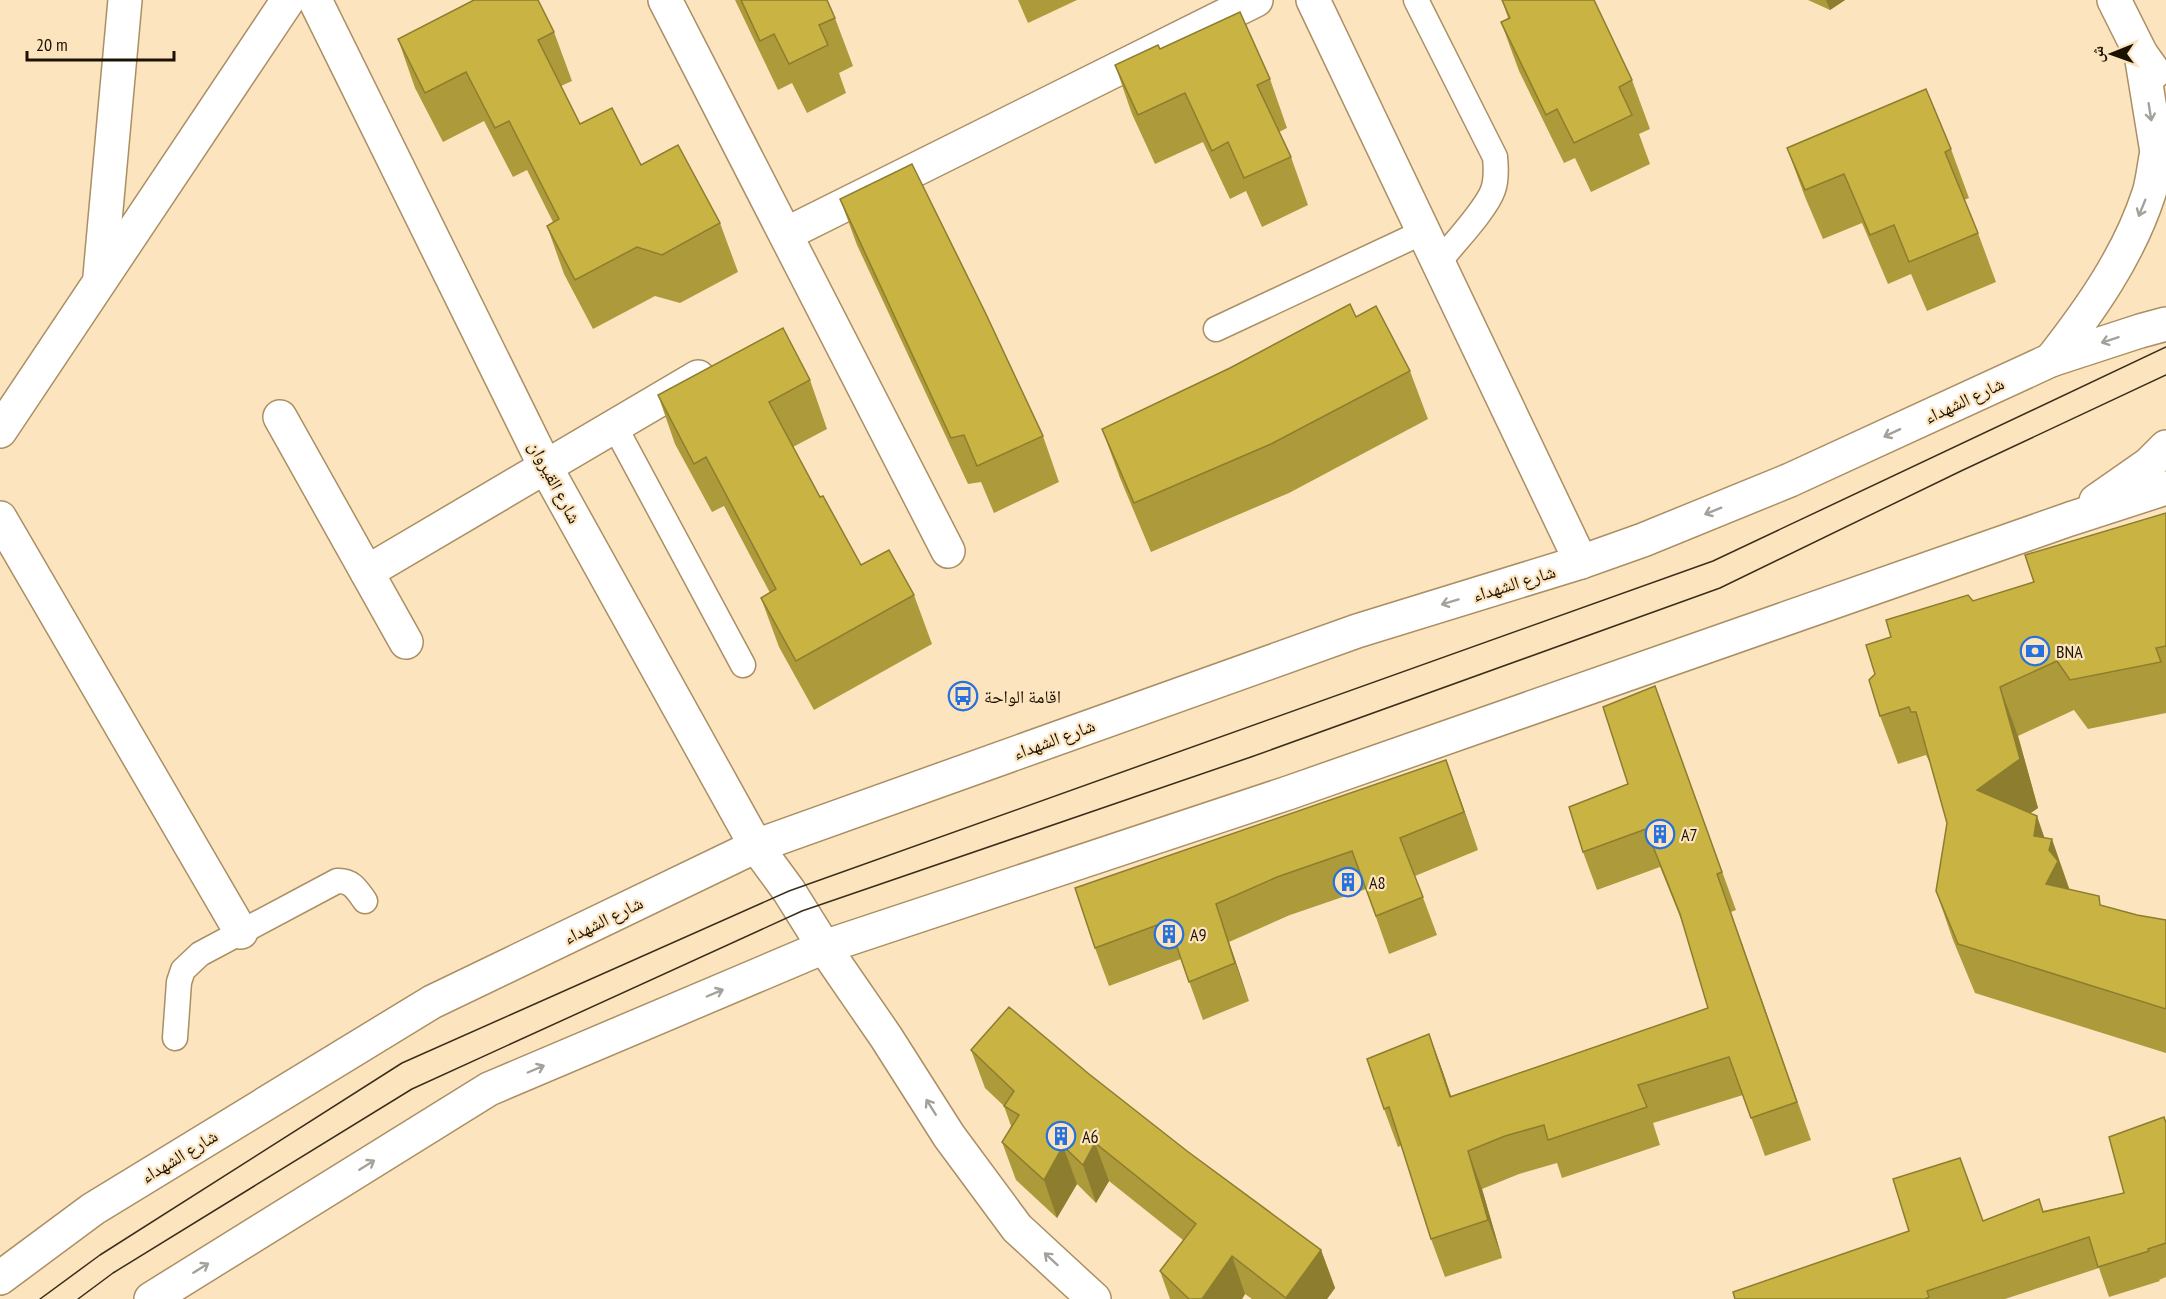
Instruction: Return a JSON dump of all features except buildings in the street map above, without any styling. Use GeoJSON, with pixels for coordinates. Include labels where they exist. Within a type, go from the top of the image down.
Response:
{"type":"FeatureCollection","features":[{"type":"Feature","properties":{"kind":"street"},"geometry":{"type":"LineString","coordinates":[[99,280],[125,0]]}},
{"type":"Feature","properties":{"kind":"street"},"geometry":{"type":"LineString","coordinates":[[0,431],[288,0]]}},
{"type":"Feature","properties":{"kind":"street","name":"شارع القيروان"},"geometry":{"type":"LineString","coordinates":[[315,0],[545,466],[756,846],[789,891],[949,1136],[1017,1228],[1094,1299]]}},
{"type":"Feature","properties":{"kind":"street"},"geometry":{"type":"LineString","coordinates":[[665,0],[948,551]]}},
{"type":"Feature","properties":{"kind":"street"},"geometry":{"type":"LineString","coordinates":[[786,234],[1217,9],[1256,0]]}},
{"type":"Feature","properties":{"kind":"street"},"geometry":{"type":"LineString","coordinates":[[1313,0],[1581,562]]}},
{"type":"Feature","properties":{"kind":"street"},"geometry":{"type":"LineString","coordinates":[[2114,0],[2141,54],[2166,89]]}},
{"type":"Feature","properties":{"kind":"street"},"geometry":{"type":"LineString","coordinates":[[2051,360],[2091,309],[2125,251],[2161,162],[2141,54]]}},
{"type":"Feature","properties":{"kind":"street","name":"شارع الشهداء"},"geometry":{"type":"LineString","coordinates":[[0,1278],[93,1209],[432,1002],[756,846],[1357,631],[1581,562],[1642,540],[1790,480],[2051,360],[2166,324]]}},
{"type":"Feature","properties":{"kind":"street"},"geometry":{"type":"LineString","coordinates":[[366,572],[702,375]]}},
{"type":"Feature","properties":{"kind":"street"},"geometry":{"type":"LineString","coordinates":[[280,417],[406,642]]}},
{"type":"Feature","properties":{"kind":"street"},"geometry":{"type":"LineString","coordinates":[[2070,519],[2149,464],[2166,447]]}},
{"type":"Feature","properties":{"kind":"street"},"geometry":{"type":"LineString","coordinates":[[151,1299],[489,1089],[824,947],[1288,793],[2070,519],[2166,488]]}},
{"type":"Feature","properties":{"kind":"street"},"geometry":{"type":"LineString","coordinates":[[0,518],[241,932]]}},
{"type":"Feature","properties":{"kind":"lane"},"geometry":{"type":"LineString","coordinates":[[1416,0],[1495,157],[1494,189],[1439,262]]}},
{"type":"Feature","properties":{"kind":"lane"},"geometry":{"type":"LineString","coordinates":[[1215,329],[1424,232]]}},
{"type":"Feature","properties":{"kind":"lane"},"geometry":{"type":"LineString","coordinates":[[614,425],[743,665]]}},
{"type":"Feature","properties":{"kind":"lane"},"geometry":{"type":"LineString","coordinates":[[175,1038],[179,982],[183,970],[200,954],[337,881],[351,884],[365,901]]}},
{"type":"Feature","properties":{"kind":"tram line"},"geometry":{"type":"LineString","coordinates":[[40,1299],[100,1255],[402,1063],[789,891],[1713,561],[2166,347]]}},
{"type":"Feature","properties":{"kind":"tram line"},"geometry":{"type":"LineString","coordinates":[[78,1299],[113,1273],[412,1089],[802,911],[1251,757],[1720,588],[2166,375]]}},
{"type":"Feature","properties":{"kind":"place","name":"BNA"},"geometry":{"type":"Point","coordinates":[2035,651]}},
{"type":"Feature","properties":{"kind":"place","name":"اقامة الواحة"},"geometry":{"type":"Point","coordinates":[963,696]}},
{"type":"Feature","properties":{"kind":"place","name":"A7"},"geometry":{"type":"Point","coordinates":[1660,834]}},
{"type":"Feature","properties":{"kind":"place","name":"A8"},"geometry":{"type":"Point","coordinates":[1348,882]}},
{"type":"Feature","properties":{"kind":"place","name":"A9"},"geometry":{"type":"Point","coordinates":[1169,934]}},
{"type":"Feature","properties":{"kind":"place","name":"A6"},"geometry":{"type":"Point","coordinates":[1061,1136]}}]}
